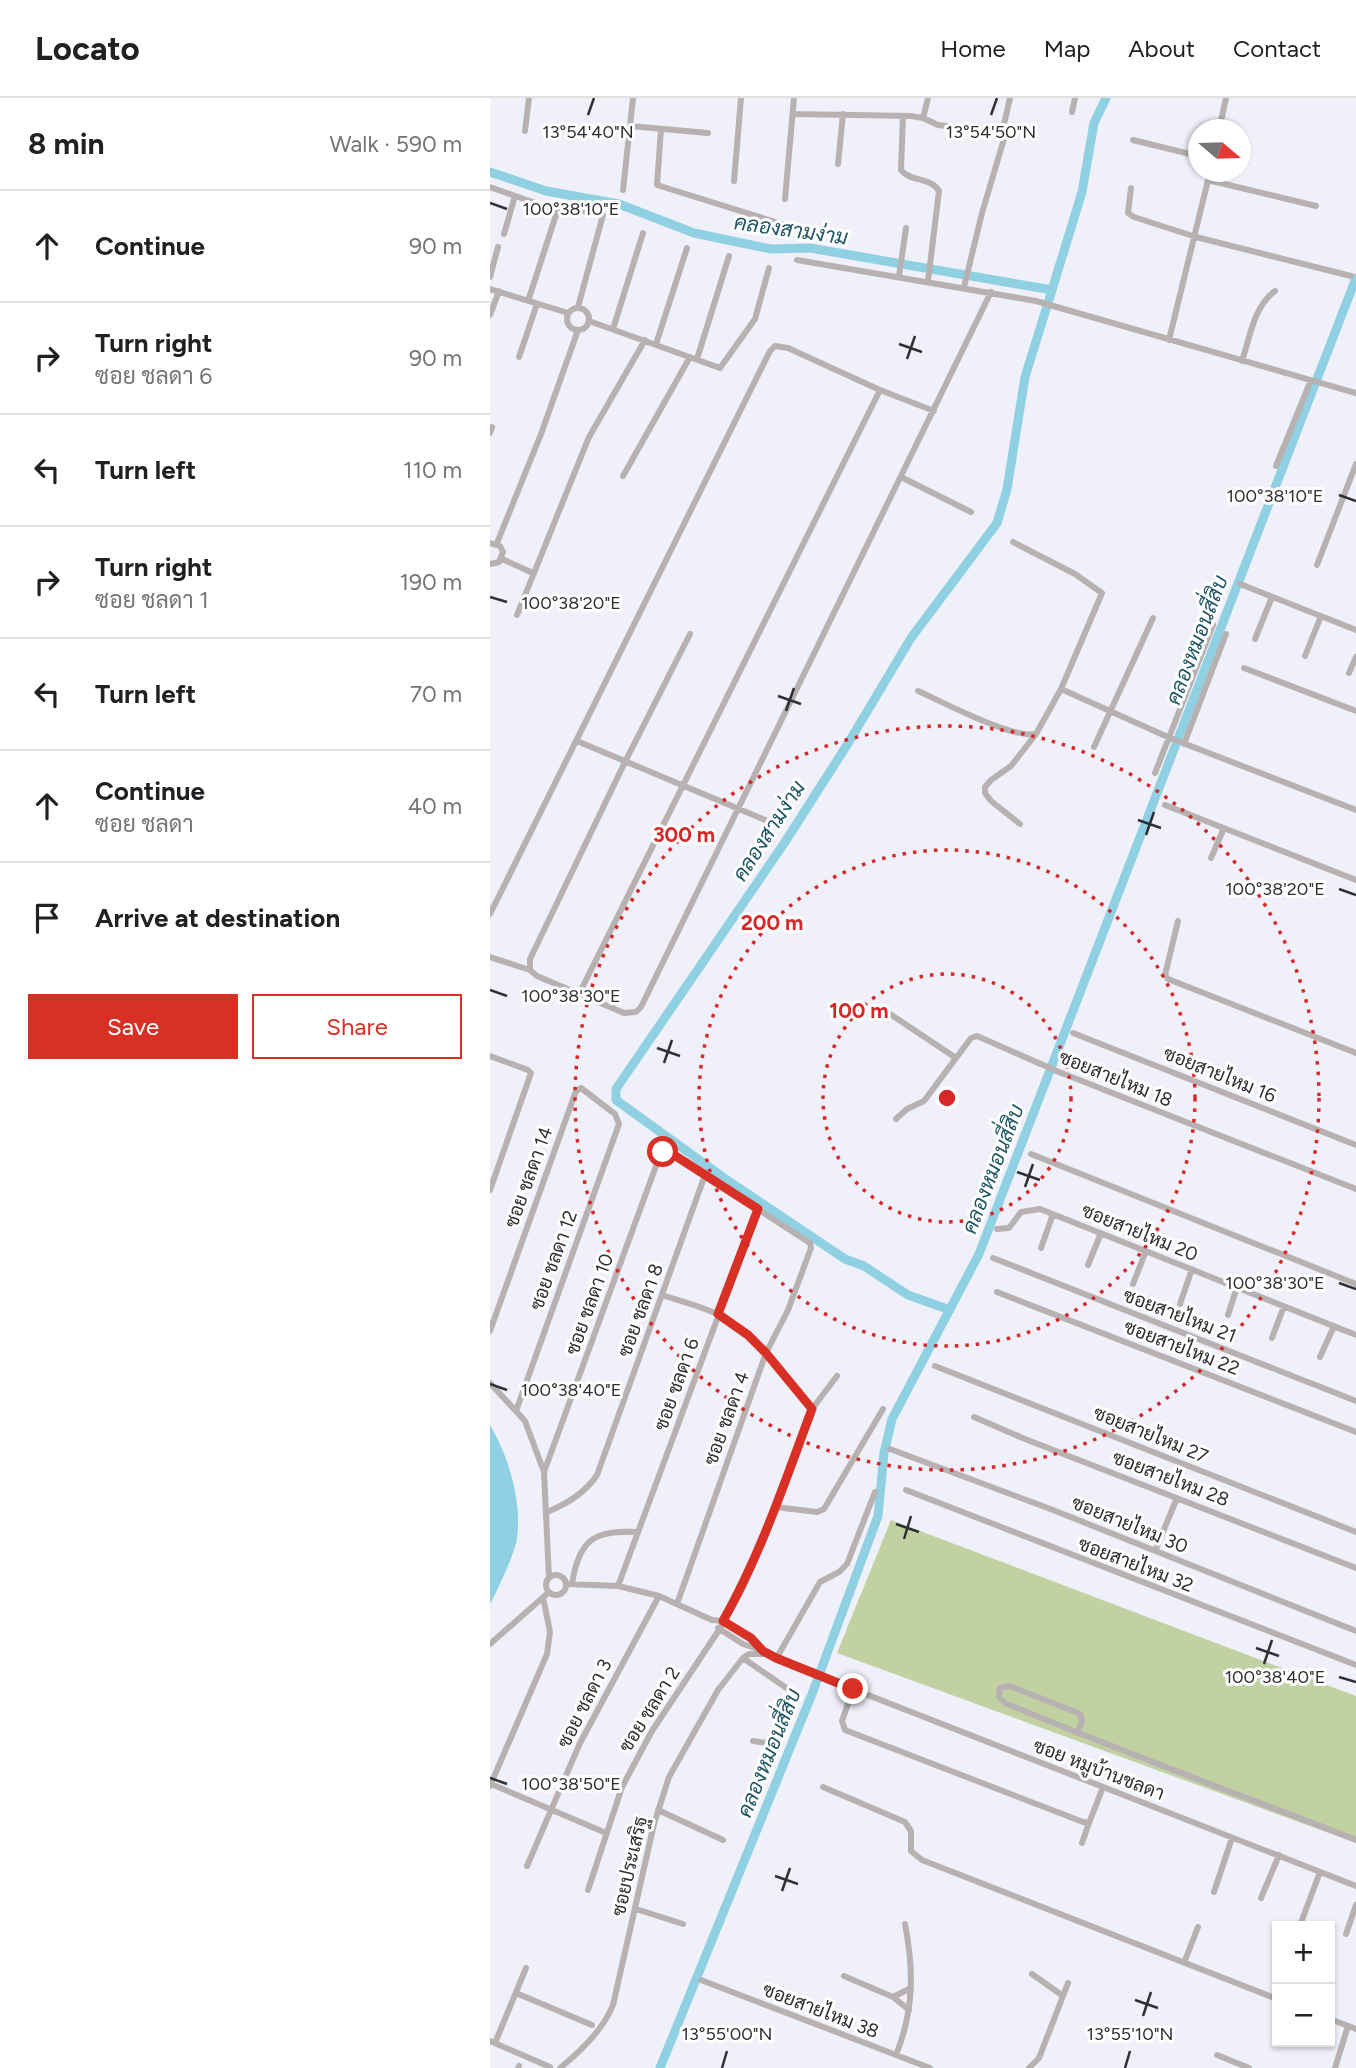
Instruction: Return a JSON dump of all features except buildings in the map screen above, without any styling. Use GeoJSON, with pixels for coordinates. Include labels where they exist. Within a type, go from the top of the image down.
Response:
{"type":"FeatureCollection","features":[{"type":"Feature","properties":{"kind":"street"},"geometry":{"type":"LineString","coordinates":[[525,131],[529,98]]}},
{"type":"Feature","properties":{"kind":"street"},"geometry":{"type":"LineString","coordinates":[[623,190],[633,98]]}},
{"type":"Feature","properties":{"kind":"street"},"geometry":{"type":"LineString","coordinates":[[734,181],[741,98]]}},
{"type":"Feature","properties":{"kind":"street"},"geometry":{"type":"LineString","coordinates":[[785,199],[794,98]]}},
{"type":"Feature","properties":{"kind":"street"},"geometry":{"type":"LineString","coordinates":[[923,118],[928,98]]}},
{"type":"Feature","properties":{"kind":"street"},"geometry":{"type":"LineString","coordinates":[[965,285],[982,213],[1004,139],[1002,133],[1010,98]]}},
{"type":"Feature","properties":{"kind":"street"},"geometry":{"type":"LineString","coordinates":[[1072,112],[1074,98]]}},
{"type":"Feature","properties":{"kind":"street"},"geometry":{"type":"LineString","coordinates":[[1221,119],[1226,98]]}},
{"type":"Feature","properties":{"kind":"street"},"geometry":{"type":"LineString","coordinates":[[793,114],[903,116],[923,118],[938,125],[1002,133]]}},
{"type":"Feature","properties":{"kind":"street"},"geometry":{"type":"LineString","coordinates":[[838,164],[843,114]]}},
{"type":"Feature","properties":{"kind":"street"},"geometry":{"type":"LineString","coordinates":[[903,116],[901,170],[905,175],[934,184],[939,191],[929,279]]}},
{"type":"Feature","properties":{"kind":"street"},"geometry":{"type":"LineString","coordinates":[[630,126],[708,133]]}},
{"type":"Feature","properties":{"kind":"street"},"geometry":{"type":"LineString","coordinates":[[662,129],[657,185],[785,225]]}},
{"type":"Feature","properties":{"kind":"street"},"geometry":{"type":"LineString","coordinates":[[1133,140],[1188,153]]}},
{"type":"Feature","properties":{"kind":"street"},"geometry":{"type":"LineString","coordinates":[[1169,340],[1208,182]]}},
{"type":"Feature","properties":{"kind":"street"},"geometry":{"type":"LineString","coordinates":[[1216,182],[1316,206]]}},
{"type":"Feature","properties":{"kind":"street"},"geometry":{"type":"LineString","coordinates":[[490,187],[541,205],[603,215],[578,307],[568,313],[490,289]]}},
{"type":"Feature","properties":{"kind":"street"},"geometry":{"type":"LineString","coordinates":[[1130,187],[1127,209],[1130,215],[1196,237],[1351,276]]}},
{"type":"Feature","properties":{"kind":"street"},"geometry":{"type":"LineString","coordinates":[[504,234],[515,196]]}},
{"type":"Feature","properties":{"kind":"street"},"geometry":{"type":"LineString","coordinates":[[528,301],[559,206]]}},
{"type":"Feature","properties":{"kind":"street"},"geometry":{"type":"LineString","coordinates":[[900,274],[906,228]]}},
{"type":"Feature","properties":{"kind":"street"},"geometry":{"type":"LineString","coordinates":[[613,329],[643,233]]}},
{"type":"Feature","properties":{"kind":"street"},"geometry":{"type":"LineString","coordinates":[[490,277],[498,247]]}},
{"type":"Feature","properties":{"kind":"street"},"geometry":{"type":"LineString","coordinates":[[656,344],[687,248]]}},
{"type":"Feature","properties":{"kind":"street"},"geometry":{"type":"LineString","coordinates":[[623,476],[694,358],[729,256]]}},
{"type":"Feature","properties":{"kind":"street"},"geometry":{"type":"LineString","coordinates":[[797,260],[965,285],[1058,306],[1356,393]]}},
{"type":"Feature","properties":{"kind":"street"},"geometry":{"type":"LineString","coordinates":[[589,321],[720,368],[755,319],[769,268]]}},
{"type":"Feature","properties":{"kind":"street"},"geometry":{"type":"LineString","coordinates":[[1242,361],[1259,312],[1267,296],[1275,290]]}},
{"type":"Feature","properties":{"kind":"street"},"geometry":{"type":"LineString","coordinates":[[490,315],[499,291]]}},
{"type":"Feature","properties":{"kind":"street"},"geometry":{"type":"LineString","coordinates":[[490,957],[530,970],[537,976],[624,1013],[636,1012],[641,1007],[991,292]]}},
{"type":"Feature","properties":{"kind":"street"},"geometry":{"type":"LineString","coordinates":[[519,357],[537,304]]}},
{"type":"Feature","properties":{"kind":"street"},"geometry":{"type":"LineString","coordinates":[[568,313],[568,325],[578,330],[584,328],[589,321],[588,312],[578,307]]}},
{"type":"Feature","properties":{"kind":"street"},"geometry":{"type":"LineString","coordinates":[[490,564],[496,564],[502,559],[503,552],[493,543],[541,434],[578,330]]}},
{"type":"Feature","properties":{"kind":"street"},"geometry":{"type":"LineString","coordinates":[[517,615],[589,437],[645,340]]}},
{"type":"Feature","properties":{"kind":"street"},"geometry":{"type":"LineString","coordinates":[[490,914],[676,535],[770,351],[775,346],[788,348],[880,390],[934,411]]}},
{"type":"Feature","properties":{"kind":"street"},"geometry":{"type":"LineString","coordinates":[[1276,466],[1313,381]]}},
{"type":"Feature","properties":{"kind":"street"},"geometry":{"type":"LineString","coordinates":[[579,994],[880,390]]}},
{"type":"Feature","properties":{"kind":"street"},"geometry":{"type":"LineString","coordinates":[[1317,565],[1356,464]]}},
{"type":"Feature","properties":{"kind":"street"},"geometry":{"type":"LineString","coordinates":[[901,477],[971,512]]}},
{"type":"Feature","properties":{"kind":"street"},"geometry":{"type":"LineString","coordinates":[[1013,542],[1075,574],[1102,593],[1062,689],[1036,734],[1011,766],[985,787],[985,793],[991,801],[1020,824]]}},
{"type":"Feature","properties":{"kind":"street"},"geometry":{"type":"LineString","coordinates":[[502,559],[533,573]]}},
{"type":"Feature","properties":{"kind":"street"},"geometry":{"type":"LineString","coordinates":[[1240,584],[1356,629]]}},
{"type":"Feature","properties":{"kind":"street"},"geometry":{"type":"LineString","coordinates":[[1255,639],[1272,597]]}},
{"type":"Feature","properties":{"kind":"street"},"geometry":{"type":"LineString","coordinates":[[1306,656],[1321,616]]}},
{"type":"Feature","properties":{"kind":"street"},"geometry":{"type":"LineString","coordinates":[[1094,747],[1153,618]]}},
{"type":"Feature","properties":{"kind":"street"},"geometry":{"type":"LineString","coordinates":[[1156,773],[1213,625]]}},
{"type":"Feature","properties":{"kind":"street"},"geometry":{"type":"LineString","coordinates":[[530,970],[530,959],[690,634]]}},
{"type":"Feature","properties":{"kind":"street"},"geometry":{"type":"LineString","coordinates":[[1182,743],[1226,634]]}},
{"type":"Feature","properties":{"kind":"street"},"geometry":{"type":"LineString","coordinates":[[1349,673],[1356,657]]}},
{"type":"Feature","properties":{"kind":"street"},"geometry":{"type":"LineString","coordinates":[[1244,668],[1356,711]]}},
{"type":"Feature","properties":{"kind":"street"},"geometry":{"type":"LineString","coordinates":[[1062,689],[1169,738],[1356,810]]}},
{"type":"Feature","properties":{"kind":"street"},"geometry":{"type":"LineString","coordinates":[[918,691],[987,722],[1029,736],[1036,734]]}},
{"type":"Feature","properties":{"kind":"street"},"geometry":{"type":"LineString","coordinates":[[577,741],[777,825]]}},
{"type":"Feature","properties":{"kind":"street"},"geometry":{"type":"LineString","coordinates":[[1165,805],[1356,880]]}},
{"type":"Feature","properties":{"kind":"street"},"geometry":{"type":"LineString","coordinates":[[1211,859],[1224,828]]}},
{"type":"Feature","properties":{"kind":"street"},"geometry":{"type":"LineString","coordinates":[[1178,921],[1165,975],[1168,979],[1356,1053]]}},
{"type":"Feature","properties":{"kind":"street"},"geometry":{"type":"LineString","coordinates":[[881,1008],[956,1058]]}},
{"type":"Feature","properties":{"kind":"street","name":"ซอยสายไหม 16"},"geometry":{"type":"LineString","coordinates":[[1073,1033],[1356,1145]]}},
{"type":"Feature","properties":{"kind":"street","name":"ซอยสายไหม 18"},"geometry":{"type":"LineString","coordinates":[[896,1119],[907,1109],[921,1105],[971,1038],[977,1036],[1059,1072],[1356,1189]]}},
{"type":"Feature","properties":{"kind":"street"},"geometry":{"type":"LineString","coordinates":[[490,1056],[531,1073],[490,1190]]}},
{"type":"Feature","properties":{"kind":"street","name":"ซอย ชลดา 14"},"geometry":{"type":"LineString","coordinates":[[490,1331],[576,1091],[581,1088],[592,1094],[618,1119]]}},
{"type":"Feature","properties":{"kind":"street","name":"ซอย ชลดา 12"},"geometry":{"type":"LineString","coordinates":[[516,1411],[619,1124],[618,1119]]}},
{"type":"Feature","properties":{"kind":"street","name":"ซอย ชลดา 10"},"geometry":{"type":"LineString","coordinates":[[544,1472],[660,1155],[667,1152],[705,1175]]}},
{"type":"Feature","properties":{"kind":"street"},"geometry":{"type":"LineString","coordinates":[[1031,1154],[1356,1284]]}},
{"type":"Feature","properties":{"kind":"street"},"geometry":{"type":"LineString","coordinates":[[705,1175],[758,1209]]}},
{"type":"Feature","properties":{"kind":"street","name":"ซอย ชลดา 8"},"geometry":{"type":"LineString","coordinates":[[547,1512],[572,1499],[590,1485],[597,1475],[705,1175]]}},
{"type":"Feature","properties":{"kind":"street","name":"ซอย ชลดา 4"},"geometry":{"type":"LineString","coordinates":[[677,1604],[766,1353],[788,1311],[811,1245],[758,1209]]}},
{"type":"Feature","properties":{"kind":"street","name":"ซอย ชลดา 6"},"geometry":{"type":"LineString","coordinates":[[618,1586],[758,1209]]}},
{"type":"Feature","properties":{"kind":"street","name":"ซอยสายไหม 20"},"geometry":{"type":"LineString","coordinates":[[997,1228],[1009,1228],[1019,1213],[1040,1209],[1356,1335]]}},
{"type":"Feature","properties":{"kind":"street"},"geometry":{"type":"LineString","coordinates":[[1041,1248],[1053,1214]]}},
{"type":"Feature","properties":{"kind":"street"},"geometry":{"type":"LineString","coordinates":[[1088,1265],[1101,1233]]}},
{"type":"Feature","properties":{"kind":"street"},"geometry":{"type":"LineString","coordinates":[[1133,1284],[1146,1251]]}},
{"type":"Feature","properties":{"kind":"street","name":"ซอยสายไหม 21"},"geometry":{"type":"LineString","coordinates":[[993,1258],[1356,1401]]}},
{"type":"Feature","properties":{"kind":"street"},"geometry":{"type":"LineString","coordinates":[[1180,1304],[1192,1269]]}},
{"type":"Feature","properties":{"kind":"street"},"geometry":{"type":"LineString","coordinates":[[1227,1315],[1237,1287]]}},
{"type":"Feature","properties":{"kind":"street","name":"ซอยสายไหม 22"},"geometry":{"type":"LineString","coordinates":[[997,1292],[1356,1432]]}},
{"type":"Feature","properties":{"kind":"street"},"geometry":{"type":"LineString","coordinates":[[662,1295],[718,1314],[748,1335],[812,1409]]}},
{"type":"Feature","properties":{"kind":"street"},"geometry":{"type":"LineString","coordinates":[[1272,1338],[1284,1306]]}},
{"type":"Feature","properties":{"kind":"street"},"geometry":{"type":"LineString","coordinates":[[1320,1357],[1334,1326]]}},
{"type":"Feature","properties":{"kind":"street","name":"ซอยสายไหม 27"},"geometry":{"type":"LineString","coordinates":[[935,1366],[1356,1532]]}},
{"type":"Feature","properties":{"kind":"street","name":"ซอย ชลดา 2"},"geometry":{"type":"LineString","coordinates":[[587,1890],[622,1787],[643,1746],[719,1630],[741,1590],[812,1409],[837,1376]]}},
{"type":"Feature","properties":{"kind":"street"},"geometry":{"type":"LineString","coordinates":[[490,1383],[524,1422],[544,1472],[549,1578],[546,1594],[550,1632],[547,1654],[490,1785],[606,1833]]}},
{"type":"Feature","properties":{"kind":"street"},"geometry":{"type":"LineString","coordinates":[[775,1507],[817,1513],[824,1509],[883,1409]]}},
{"type":"Feature","properties":{"kind":"street","name":"ซอยสายไหม 28"},"geometry":{"type":"LineString","coordinates":[[974,1417],[1356,1568]]}},
{"type":"Feature","properties":{"kind":"street","name":"ซอยสายไหม 30"},"geometry":{"type":"LineString","coordinates":[[890,1450],[1356,1631]]}},
{"type":"Feature","properties":{"kind":"street","name":"ซอยสายไหม 32"},"geometry":{"type":"LineString","coordinates":[[906,1490],[1356,1665]]}},
{"type":"Feature","properties":{"kind":"street"},"geometry":{"type":"LineString","coordinates":[[776,1658],[820,1582],[839,1572],[847,1564],[875,1492]]}},
{"type":"Feature","properties":{"kind":"street"},"geometry":{"type":"LineString","coordinates":[[1155,1551],[1177,1498]]}},
{"type":"Feature","properties":{"kind":"street"},"geometry":{"type":"LineString","coordinates":[[490,1644],[546,1594],[561,1594],[569,1584],[577,1558],[584,1546],[594,1538],[604,1533],[638,1532]]}},
{"type":"Feature","properties":{"kind":"street"},"geometry":{"type":"LineString","coordinates":[[549,1578],[557,1575],[569,1584],[618,1586],[659,1596],[712,1620],[723,1621],[751,1638],[766,1653]]}},
{"type":"Feature","properties":{"kind":"street","name":"ซอย ชลดา 3"},"geometry":{"type":"LineString","coordinates":[[527,1866],[580,1743],[659,1596]]}},
{"type":"Feature","properties":{"kind":"street"},"geometry":{"type":"LineString","coordinates":[[712,1620],[719,1630],[751,1648],[766,1653]]}},
{"type":"Feature","properties":{"kind":"street"},"geometry":{"type":"LineString","coordinates":[[753,1741],[765,1743],[769,1740],[793,1702],[795,1694],[743,1658],[749,1654],[766,1653]]}},
{"type":"Feature","properties":{"kind":"street","name":"ซอย หมูบ้านชลดา"},"geometry":{"type":"LineString","coordinates":[[766,1653],[831,1681],[1356,1886]]}},
{"type":"Feature","properties":{"kind":"street","name":"ซอยประเสริฐ"},"geometry":{"type":"LineString","coordinates":[[560,2068],[593,2037],[609,2014],[624,1964],[658,1810],[669,1777],[718,1690],[743,1658]]}},
{"type":"Feature","properties":{"kind":"street"},"geometry":{"type":"LineString","coordinates":[[1077,1733],[1082,1722],[1082,1716],[1078,1713],[1010,1686],[1000,1688],[1001,1701],[1077,1733],[1356,1840]]}},
{"type":"Feature","properties":{"kind":"street"},"geometry":{"type":"LineString","coordinates":[[853,1689],[842,1721],[845,1730],[1089,1823]]}},
{"type":"Feature","properties":{"kind":"street"},"geometry":{"type":"LineString","coordinates":[[823,1787],[905,1822],[911,1831],[911,1851],[922,1860],[1272,1997]]}},
{"type":"Feature","properties":{"kind":"street"},"geometry":{"type":"LineString","coordinates":[[1082,1843],[1103,1787]]}},
{"type":"Feature","properties":{"kind":"street"},"geometry":{"type":"LineString","coordinates":[[658,1810],[723,1840]]}},
{"type":"Feature","properties":{"kind":"street"},"geometry":{"type":"LineString","coordinates":[[1214,1892],[1232,1838]]}},
{"type":"Feature","properties":{"kind":"street"},"geometry":{"type":"LineString","coordinates":[[1261,1898],[1279,1855]]}},
{"type":"Feature","properties":{"kind":"street"},"geometry":{"type":"LineString","coordinates":[[1302,1920],[1320,1872]]}},
{"type":"Feature","properties":{"kind":"street"},"geometry":{"type":"LineString","coordinates":[[1346,1934],[1356,1905]]}},
{"type":"Feature","properties":{"kind":"street"},"geometry":{"type":"LineString","coordinates":[[635,1909],[683,1924]]}},
{"type":"Feature","properties":{"kind":"street"},"geometry":{"type":"LineString","coordinates":[[896,2055],[904,2035],[911,1988],[912,1966],[905,1924]]}},
{"type":"Feature","properties":{"kind":"street"},"geometry":{"type":"LineString","coordinates":[[1184,1963],[1198,1927]]}},
{"type":"Feature","properties":{"kind":"street"},"geometry":{"type":"LineString","coordinates":[[526,1968],[492,2042],[550,2067]]}},
{"type":"Feature","properties":{"kind":"street"},"geometry":{"type":"LineString","coordinates":[[1032,1975],[1063,1996]]}},
{"type":"Feature","properties":{"kind":"street"},"geometry":{"type":"LineString","coordinates":[[845,1976],[893,1997],[909,2010]]}},
{"type":"Feature","properties":{"kind":"street","name":"ซอยสายไหม 38"},"geometry":{"type":"LineString","coordinates":[[701,1980],[930,2068]]}},
{"type":"Feature","properties":{"kind":"street"},"geometry":{"type":"LineString","coordinates":[[1029,2068],[1039,2058],[1068,1983]]}},
{"type":"Feature","properties":{"kind":"street"},"geometry":{"type":"LineString","coordinates":[[893,1997],[911,1988]]}},
{"type":"Feature","properties":{"kind":"street"},"geometry":{"type":"LineString","coordinates":[[516,1993],[592,2025]]}},
{"type":"Feature","properties":{"kind":"street"},"geometry":{"type":"LineString","coordinates":[[1335,2021],[1356,2029]]}},
{"type":"Feature","properties":{"kind":"street"},"geometry":{"type":"LineString","coordinates":[[1335,2068],[1348,2026]]}},
{"type":"Feature","properties":{"kind":"street"},"geometry":{"type":"LineString","coordinates":[[1217,2055],[1249,2068]]}},
{"type":"Feature","properties":{"kind":"green space"},"geometry":{"type":"Polygon","coordinates":[[[891,1520],[1356,1696],[1356,1843],[837,1653],[891,1520]]]}},
{"type":"Feature","properties":{"kind":"water"},"geometry":{"type":"Polygon","coordinates":[[[490,1425],[508,1465],[516,1495],[518,1525],[513,1554],[490,1604],[490,1425]]]}},
{"type":"Feature","properties":{"kind":"waterway","name":"คลองสามง่าม"},"geometry":{"type":"LineString","coordinates":[[490,172],[546,191],[619,204],[694,233],[771,249],[810,248],[1052,290],[1082,192],[1094,123],[1106,98]]}},
{"type":"Feature","properties":{"kind":"waterway","name":"คลองหมอนสี่สิบ"},"geometry":{"type":"LineString","coordinates":[[660,2068],[812,1694],[878,1516],[884,1453],[892,1419],[979,1254],[1356,278]]}},
{"type":"Feature","properties":{"kind":"waterway","name":"คลองสามง่าม"},"geometry":{"type":"LineString","coordinates":[[950,1310],[908,1295],[864,1266],[845,1259],[724,1178],[616,1100],[616,1089],[785,842],[911,638],[997,523],[1007,489],[1025,377],[1052,290]]}},
{"type":"Feature","properties":{"kind":"route"},"geometry":{"type":"LineString","coordinates":[[663,1152],[671,1153],[758,1209],[718,1314],[748,1335],[766,1353],[812,1409],[762,1543],[741,1590],[723,1621],[776,1658],[853,1689]]}}]}
